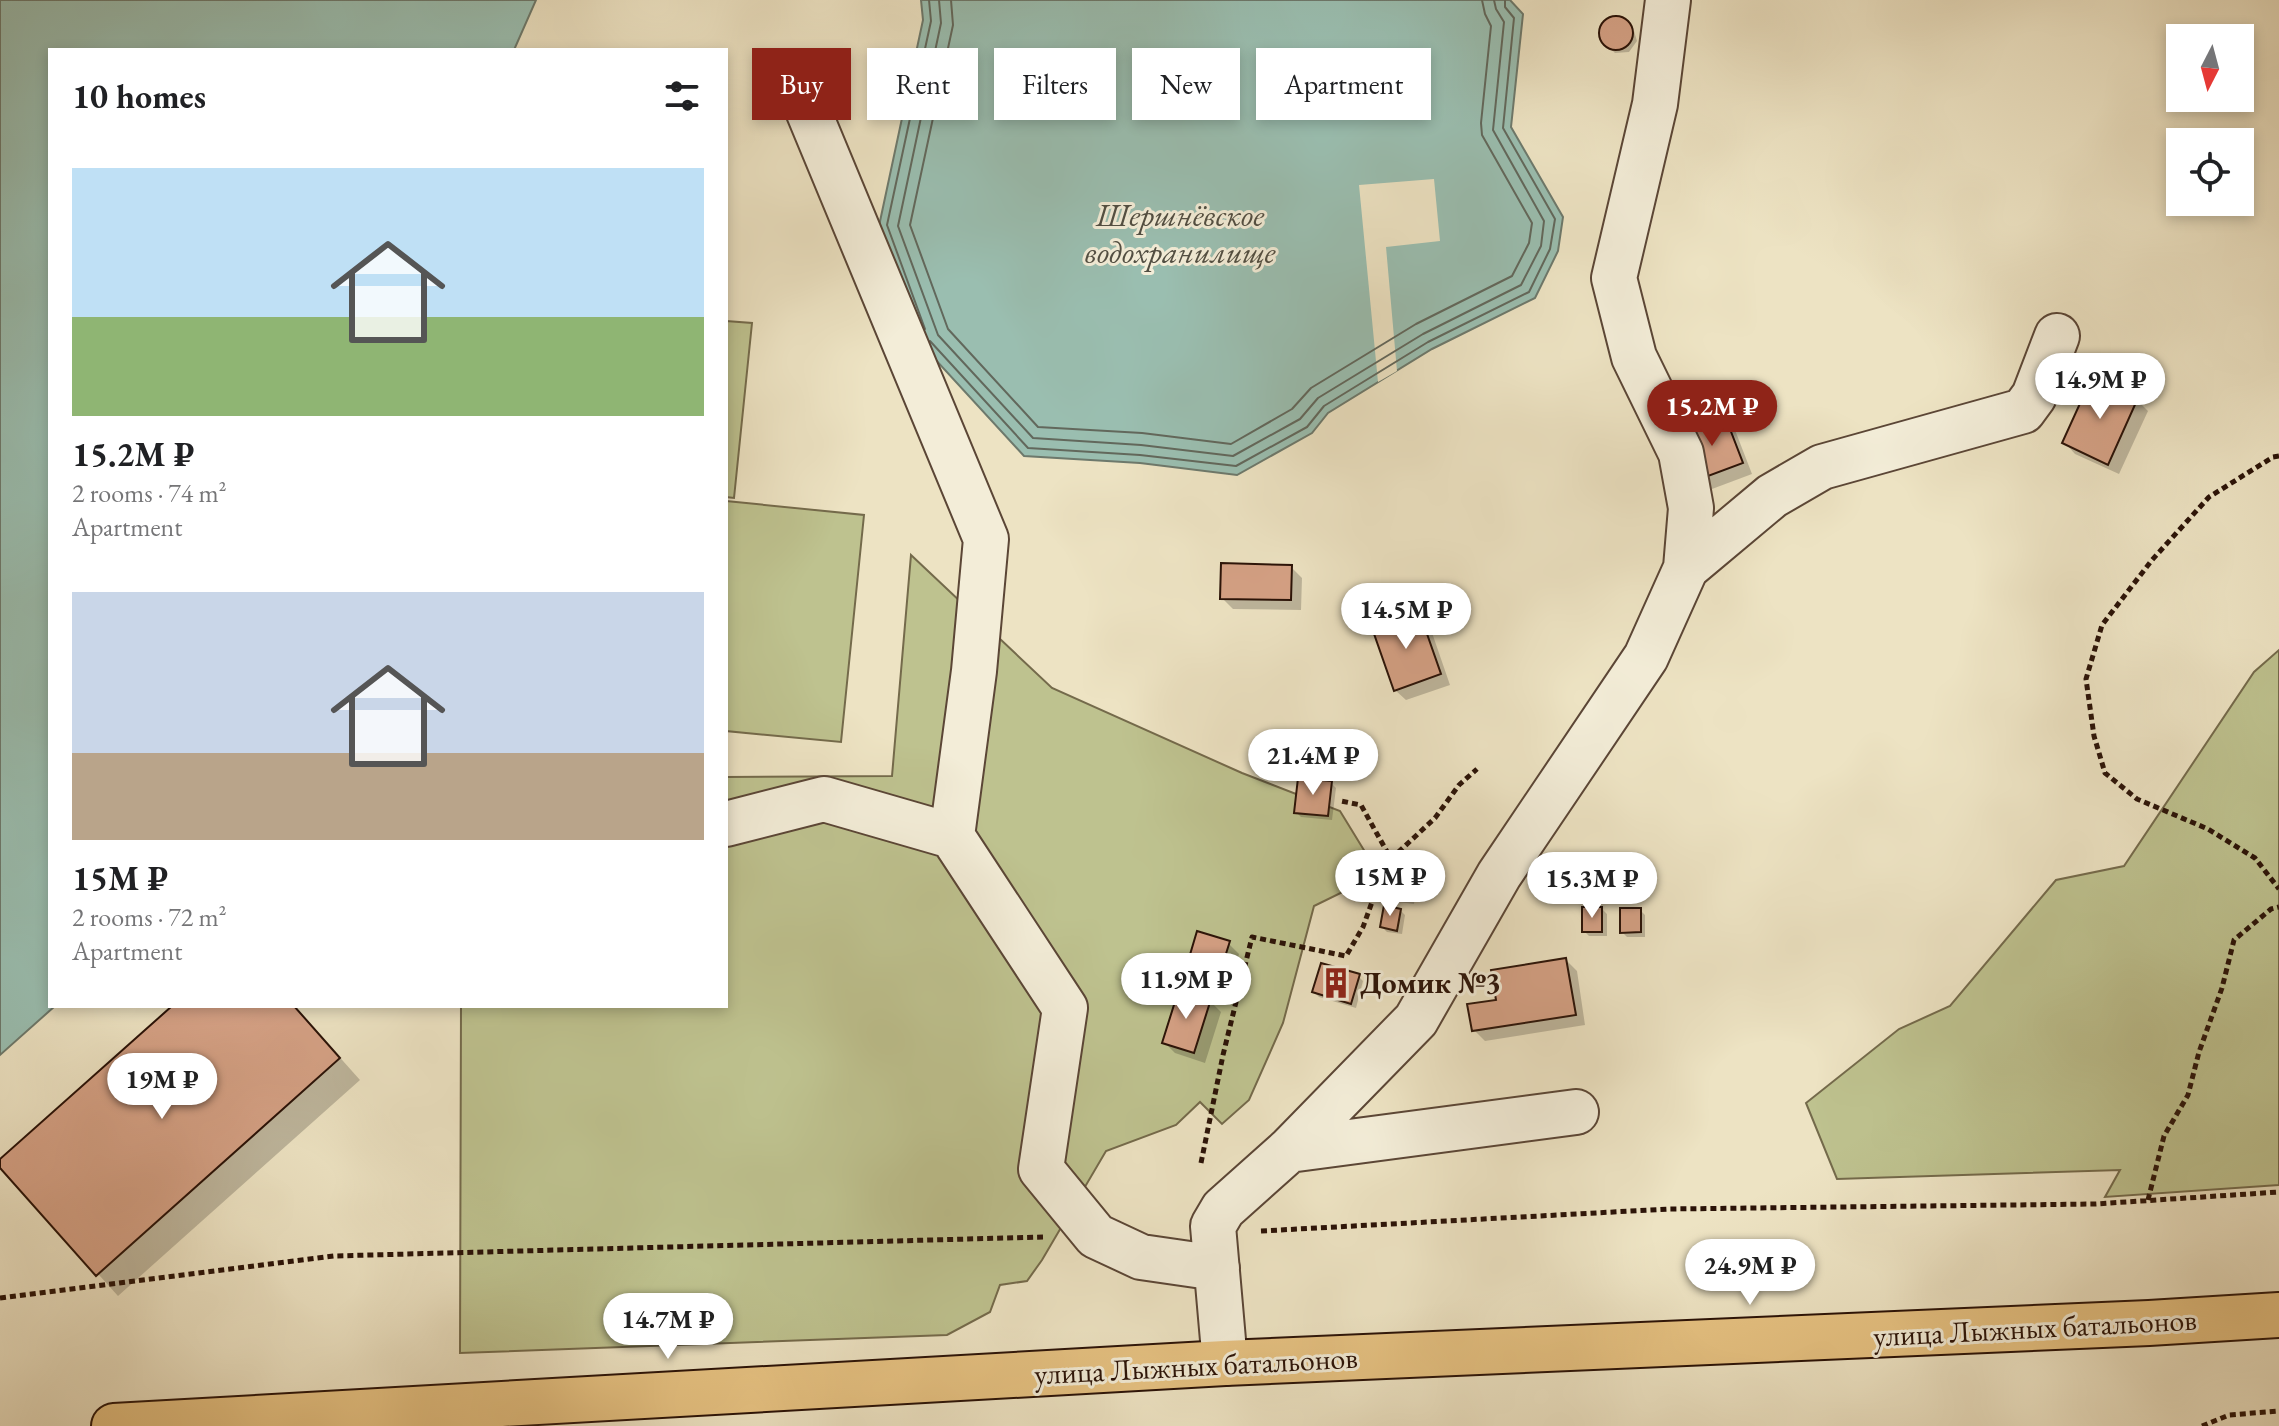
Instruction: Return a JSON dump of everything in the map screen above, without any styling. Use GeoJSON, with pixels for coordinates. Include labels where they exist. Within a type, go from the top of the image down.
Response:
{"type":"FeatureCollection","features":[{"type":"Feature","properties":{"kind":"main road","name":"улица Лыжных батальонов"},"geometry":{"type":"LineString","coordinates":[[114,1426],[1225,1363],[2279,1315]]}},
{"type":"Feature","properties":{"kind":"lane"},"geometry":{"type":"LineString","coordinates":[[1225,1363],[1213,1226],[1223,1209],[1289,1150],[1416,1020],[1492,888],[1646,657],[1686,568],[1691,508],[1681,453],[1634,357],[1614,278],[1655,104],[1668,0]]}},
{"type":"Feature","properties":{"kind":"lane"},"geometry":{"type":"LineString","coordinates":[[812,120],[986,539],[974,671],[952,836]]}},
{"type":"Feature","properties":{"kind":"lane"},"geometry":{"type":"LineString","coordinates":[[1686,568],[1772,496],[1822,467],[2023,411],[2034,396],[2057,336]]}},
{"type":"Feature","properties":{"kind":"lane"},"geometry":{"type":"LineString","coordinates":[[728,823],[824,799],[952,836],[1065,1008],[1041,1169],[1096,1236],[1141,1257],[1217,1268]]}},
{"type":"Feature","properties":{"kind":"lane"},"geometry":{"type":"LineString","coordinates":[[1289,1150],[1576,1112]]}},
{"type":"Feature","properties":{"kind":"path"},"geometry":{"type":"LineString","coordinates":[[2279,456],[2209,497],[2152,560],[2102,625],[2086,679],[2094,736],[2105,773],[2137,799],[2208,829],[2255,858],[2279,889]]}},
{"type":"Feature","properties":{"kind":"path"},"geometry":{"type":"LineString","coordinates":[[1201,1163],[1252,937],[1346,956],[1363,927],[1391,859],[1435,818],[1459,785],[1477,769]]}},
{"type":"Feature","properties":{"kind":"path"},"geometry":{"type":"LineString","coordinates":[[1341,801],[1361,805],[1391,859]]}},
{"type":"Feature","properties":{"kind":"path"},"geometry":{"type":"LineString","coordinates":[[1492,888],[1636,883]]}},
{"type":"Feature","properties":{"kind":"path"},"geometry":{"type":"LineString","coordinates":[[2148,1200],[2164,1136],[2188,1095],[2234,940],[2271,909],[2279,907]]}},
{"type":"Feature","properties":{"kind":"path"},"geometry":{"type":"LineString","coordinates":[[2202,1426],[2229,1415],[2279,1411]]}},
{"type":"Feature","properties":{"kind":"green space"},"geometry":{"type":"Polygon","coordinates":[[[728,321],[752,323],[734,498],[728,497],[728,321]]]}},
{"type":"Feature","properties":{"kind":"green space"},"geometry":{"type":"Polygon","coordinates":[[[728,501],[864,515],[841,742],[728,731],[728,501]]]}},
{"type":"Feature","properties":{"kind":"green space"},"geometry":{"type":"Polygon","coordinates":[[[911,555],[1052,688],[1242,773],[1340,811],[1370,860],[1357,885],[1314,906],[1283,1023],[1249,1100],[1222,1124],[1200,1102],[1176,1125],[1106,1151],[1027,1281],[1000,1285],[990,1312],[947,1335],[460,1353],[461,1008],[728,1008],[728,777],[892,776],[911,555]]]}},
{"type":"Feature","properties":{"kind":"green space"},"geometry":{"type":"Polygon","coordinates":[[[2279,650],[2279,1185],[2105,1197],[2120,1170],[1837,1179],[1806,1103],[1899,1029],[1950,1006],[2056,880],[2124,866],[2254,672],[2279,650]]]}},
{"type":"Feature","properties":{"kind":"water"},"geometry":{"type":"Polygon","coordinates":[[[0,0],[536,0],[515,48],[48,48],[48,1008],[53,1008],[0,1055],[0,0]]]}},
{"type":"Feature","properties":{"kind":"water","name":"Шершнёвское водохранилище"},"geometry":{"type":"Polygon","coordinates":[[[921,0],[1510,0],[1523,14],[1511,127],[1563,217],[1558,251],[1535,298],[1432,349],[1328,413],[1312,433],[1237,475],[1140,463],[1024,456],[922,345],[879,226],[902,120],[978,120],[978,48],[917,48],[923,20],[921,0]]]}},
{"type":"Feature","properties":{"kind":"pier"},"geometry":{"type":"Polygon","coordinates":[[[1434,179],[1440,241],[1386,247],[1397,371],[1378,382],[1359,185],[1434,179]]]}},
{"type":"Feature","properties":{"kind":"building"},"geometry":{"type":"Polygon","coordinates":[[[1616,16],[1628,21],[1633,33],[1628,45],[1616,50],[1604,45],[1599,33],[1604,21],[1616,16]]]}},
{"type":"Feature","properties":{"kind":"building"},"geometry":{"type":"Polygon","coordinates":[[[2092,377],[2138,398],[2108,465],[2062,443],[2092,377]]]}},
{"type":"Feature","properties":{"kind":"building"},"geometry":{"type":"Polygon","coordinates":[[[1725,416],[1743,463],[1700,479],[1682,432],[1725,416]]]}},
{"type":"Feature","properties":{"kind":"building"},"geometry":{"type":"Polygon","coordinates":[[[1221,563],[1292,565],[1291,600],[1220,599],[1221,563]]]}},
{"type":"Feature","properties":{"kind":"building"},"geometry":{"type":"Polygon","coordinates":[[[1419,611],[1441,674],[1394,691],[1372,628],[1419,611]]]}},
{"type":"Feature","properties":{"kind":"building"},"geometry":{"type":"Polygon","coordinates":[[[1298,778],[1332,781],[1328,816],[1294,813],[1298,778]]]}},
{"type":"Feature","properties":{"kind":"building"},"geometry":{"type":"Polygon","coordinates":[[[1394,876],[1412,879],[1409,900],[1391,898],[1394,876]]]}},
{"type":"Feature","properties":{"kind":"building"},"geometry":{"type":"Polygon","coordinates":[[[1384,905],[1401,909],[1397,931],[1380,927],[1384,905]]]}},
{"type":"Feature","properties":{"kind":"building"},"geometry":{"type":"Polygon","coordinates":[[[1582,907],[1602,907],[1602,932],[1582,932],[1582,907]]]}},
{"type":"Feature","properties":{"kind":"building"},"geometry":{"type":"Polygon","coordinates":[[[1620,908],[1641,908],[1641,932],[1620,933],[1620,908]]]}},
{"type":"Feature","properties":{"kind":"building"},"geometry":{"type":"Polygon","coordinates":[[[1197,931],[1230,941],[1213,995],[1181,985],[1197,931]]]}},
{"type":"Feature","properties":{"kind":"building"},"geometry":{"type":"Polygon","coordinates":[[[1566,958],[1576,1015],[1472,1031],[1467,1004],[1496,1000],[1491,970],[1566,958]]]}},
{"type":"Feature","properties":{"kind":"building","name":"Домик №3"},"geometry":{"type":"Polygon","coordinates":[[[1321,963],[1360,974],[1351,1004],[1312,992],[1321,963]]]}},
{"type":"Feature","properties":{"kind":"building"},"geometry":{"type":"Polygon","coordinates":[[[1179,989],[1211,999],[1194,1053],[1162,1043],[1179,989]]]}},
{"type":"Feature","properties":{"kind":"building"},"geometry":{"type":"Polygon","coordinates":[[[170,1008],[296,1008],[340,1058],[96,1276],[0,1168],[0,1159],[170,1008]]]}},
{"type":"Feature","properties":{"kind":"place","name":"Домик №3"},"geometry":{"type":"Point","coordinates":[1336,983]}}]}
